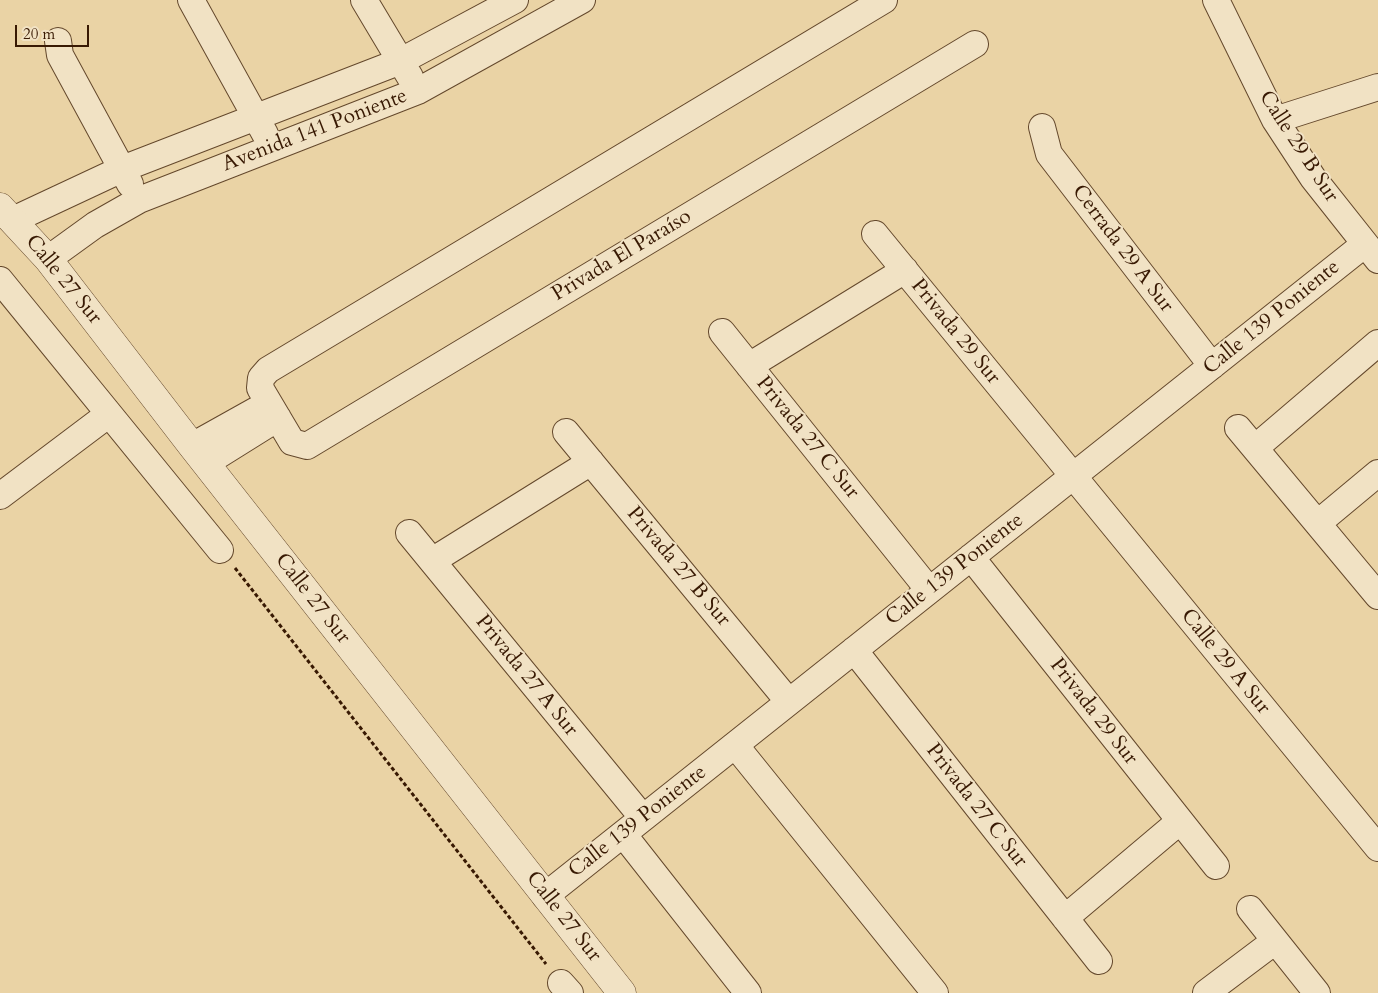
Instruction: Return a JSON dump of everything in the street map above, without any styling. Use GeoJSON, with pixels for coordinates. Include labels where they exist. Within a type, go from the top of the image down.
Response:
{"type":"FeatureCollection","features":[{"type":"Feature","properties":{"kind":"street"},"geometry":{"type":"LineString","coordinates":[[191,0],[272,148]]}},
{"type":"Feature","properties":{"kind":"street"},"geometry":{"type":"LineString","coordinates":[[364,0],[418,91]]}},
{"type":"Feature","properties":{"kind":"street","name":"Avenida 141 Poniente"},"geometry":{"type":"LineString","coordinates":[[7,214],[256,119],[400,61],[515,0]]}},
{"type":"Feature","properties":{"kind":"street"},"geometry":{"type":"LineString","coordinates":[[530,0],[544,22]]}},
{"type":"Feature","properties":{"kind":"street","name":"Avenida 141 Poniente"},"geometry":{"type":"LineString","coordinates":[[48,259],[95,225],[138,200],[418,91],[582,0]]}},
{"type":"Feature","properties":{"kind":"street","name":"Privada El Paraíso"},"geometry":{"type":"LineString","coordinates":[[884,0],[268,370],[261,378],[260,388],[292,442],[307,446],[976,44]]}},
{"type":"Feature","properties":{"kind":"street","name":"Calle 29 B Sur"},"geometry":{"type":"LineString","coordinates":[[1216,0],[1275,120],[1312,178],[1371,252]]}},
{"type":"Feature","properties":{"kind":"street"},"geometry":{"type":"LineString","coordinates":[[58,41],[60,55],[138,200]]}},
{"type":"Feature","properties":{"kind":"street"},"geometry":{"type":"LineString","coordinates":[[1275,120],[1378,87]]}},
{"type":"Feature","properties":{"kind":"street","name":"Cerrada 29 A Sur"},"geometry":{"type":"LineString","coordinates":[[1042,127],[1049,154],[1212,366]]}},
{"type":"Feature","properties":{"kind":"street","name":"Calle 27 Sur"},"geometry":{"type":"LineString","coordinates":[[7,214],[48,259],[199,455],[622,993]]}},
{"type":"Feature","properties":{"kind":"street","name":"Privada 29 Sur"},"geometry":{"type":"LineString","coordinates":[[875,234],[1073,477]]}},
{"type":"Feature","properties":{"kind":"street","name":"Calle 139 Poniente"},"geometry":{"type":"LineString","coordinates":[[545,896],[1212,366],[1371,252]]}},
{"type":"Feature","properties":{"kind":"street"},"geometry":{"type":"LineString","coordinates":[[749,366],[905,270]]}},
{"type":"Feature","properties":{"kind":"street"},"geometry":{"type":"LineString","coordinates":[[0,280],[220,550]]}},
{"type":"Feature","properties":{"kind":"street","name":"Privada 27 C Sur"},"geometry":{"type":"LineString","coordinates":[[722,332],[929,590]]}},
{"type":"Feature","properties":{"kind":"street"},"geometry":{"type":"LineString","coordinates":[[1255,448],[1378,343]]}},
{"type":"Feature","properties":{"kind":"street"},"geometry":{"type":"LineString","coordinates":[[199,455],[273,410]]}},
{"type":"Feature","properties":{"kind":"street"},"geometry":{"type":"LineString","coordinates":[[0,496],[109,414]]}},
{"type":"Feature","properties":{"kind":"street"},"geometry":{"type":"LineString","coordinates":[[1238,428],[1378,596]]}},
{"type":"Feature","properties":{"kind":"street","name":"Privada 27 B Sur"},"geometry":{"type":"LineString","coordinates":[[566,432],[789,702]]}},
{"type":"Feature","properties":{"kind":"street"},"geometry":{"type":"LineString","coordinates":[[432,561],[591,462]]}},
{"type":"Feature","properties":{"kind":"street"},"geometry":{"type":"LineString","coordinates":[[1318,523],[1378,473]]}},
{"type":"Feature","properties":{"kind":"street","name":"Calle 29 A Sur"},"geometry":{"type":"LineString","coordinates":[[1073,477],[1378,848]]}},
{"type":"Feature","properties":{"kind":"street","name":"Privada 27 A Sur"},"geometry":{"type":"LineString","coordinates":[[410,533],[643,818]]}},
{"type":"Feature","properties":{"kind":"street","name":"Privada 29 Sur"},"geometry":{"type":"LineString","coordinates":[[971,557],[1216,866]]}},
{"type":"Feature","properties":{"kind":"street","name":"Privada 27 C Sur"},"geometry":{"type":"LineString","coordinates":[[854,650],[1099,961]]}},
{"type":"Feature","properties":{"kind":"street"},"geometry":{"type":"LineString","coordinates":[[735,745],[935,993]]}},
{"type":"Feature","properties":{"kind":"street"},"geometry":{"type":"LineString","coordinates":[[1065,918],[1180,821]]}},
{"type":"Feature","properties":{"kind":"street"},"geometry":{"type":"LineString","coordinates":[[622,834],[748,993]]}},
{"type":"Feature","properties":{"kind":"street"},"geometry":{"type":"LineString","coordinates":[[1250,908],[1317,993]]}},
{"type":"Feature","properties":{"kind":"street"},"geometry":{"type":"LineString","coordinates":[[1206,993],[1275,941]]}},
{"type":"Feature","properties":{"kind":"path"},"geometry":{"type":"LineString","coordinates":[[220,550],[566,988]]}}]}
